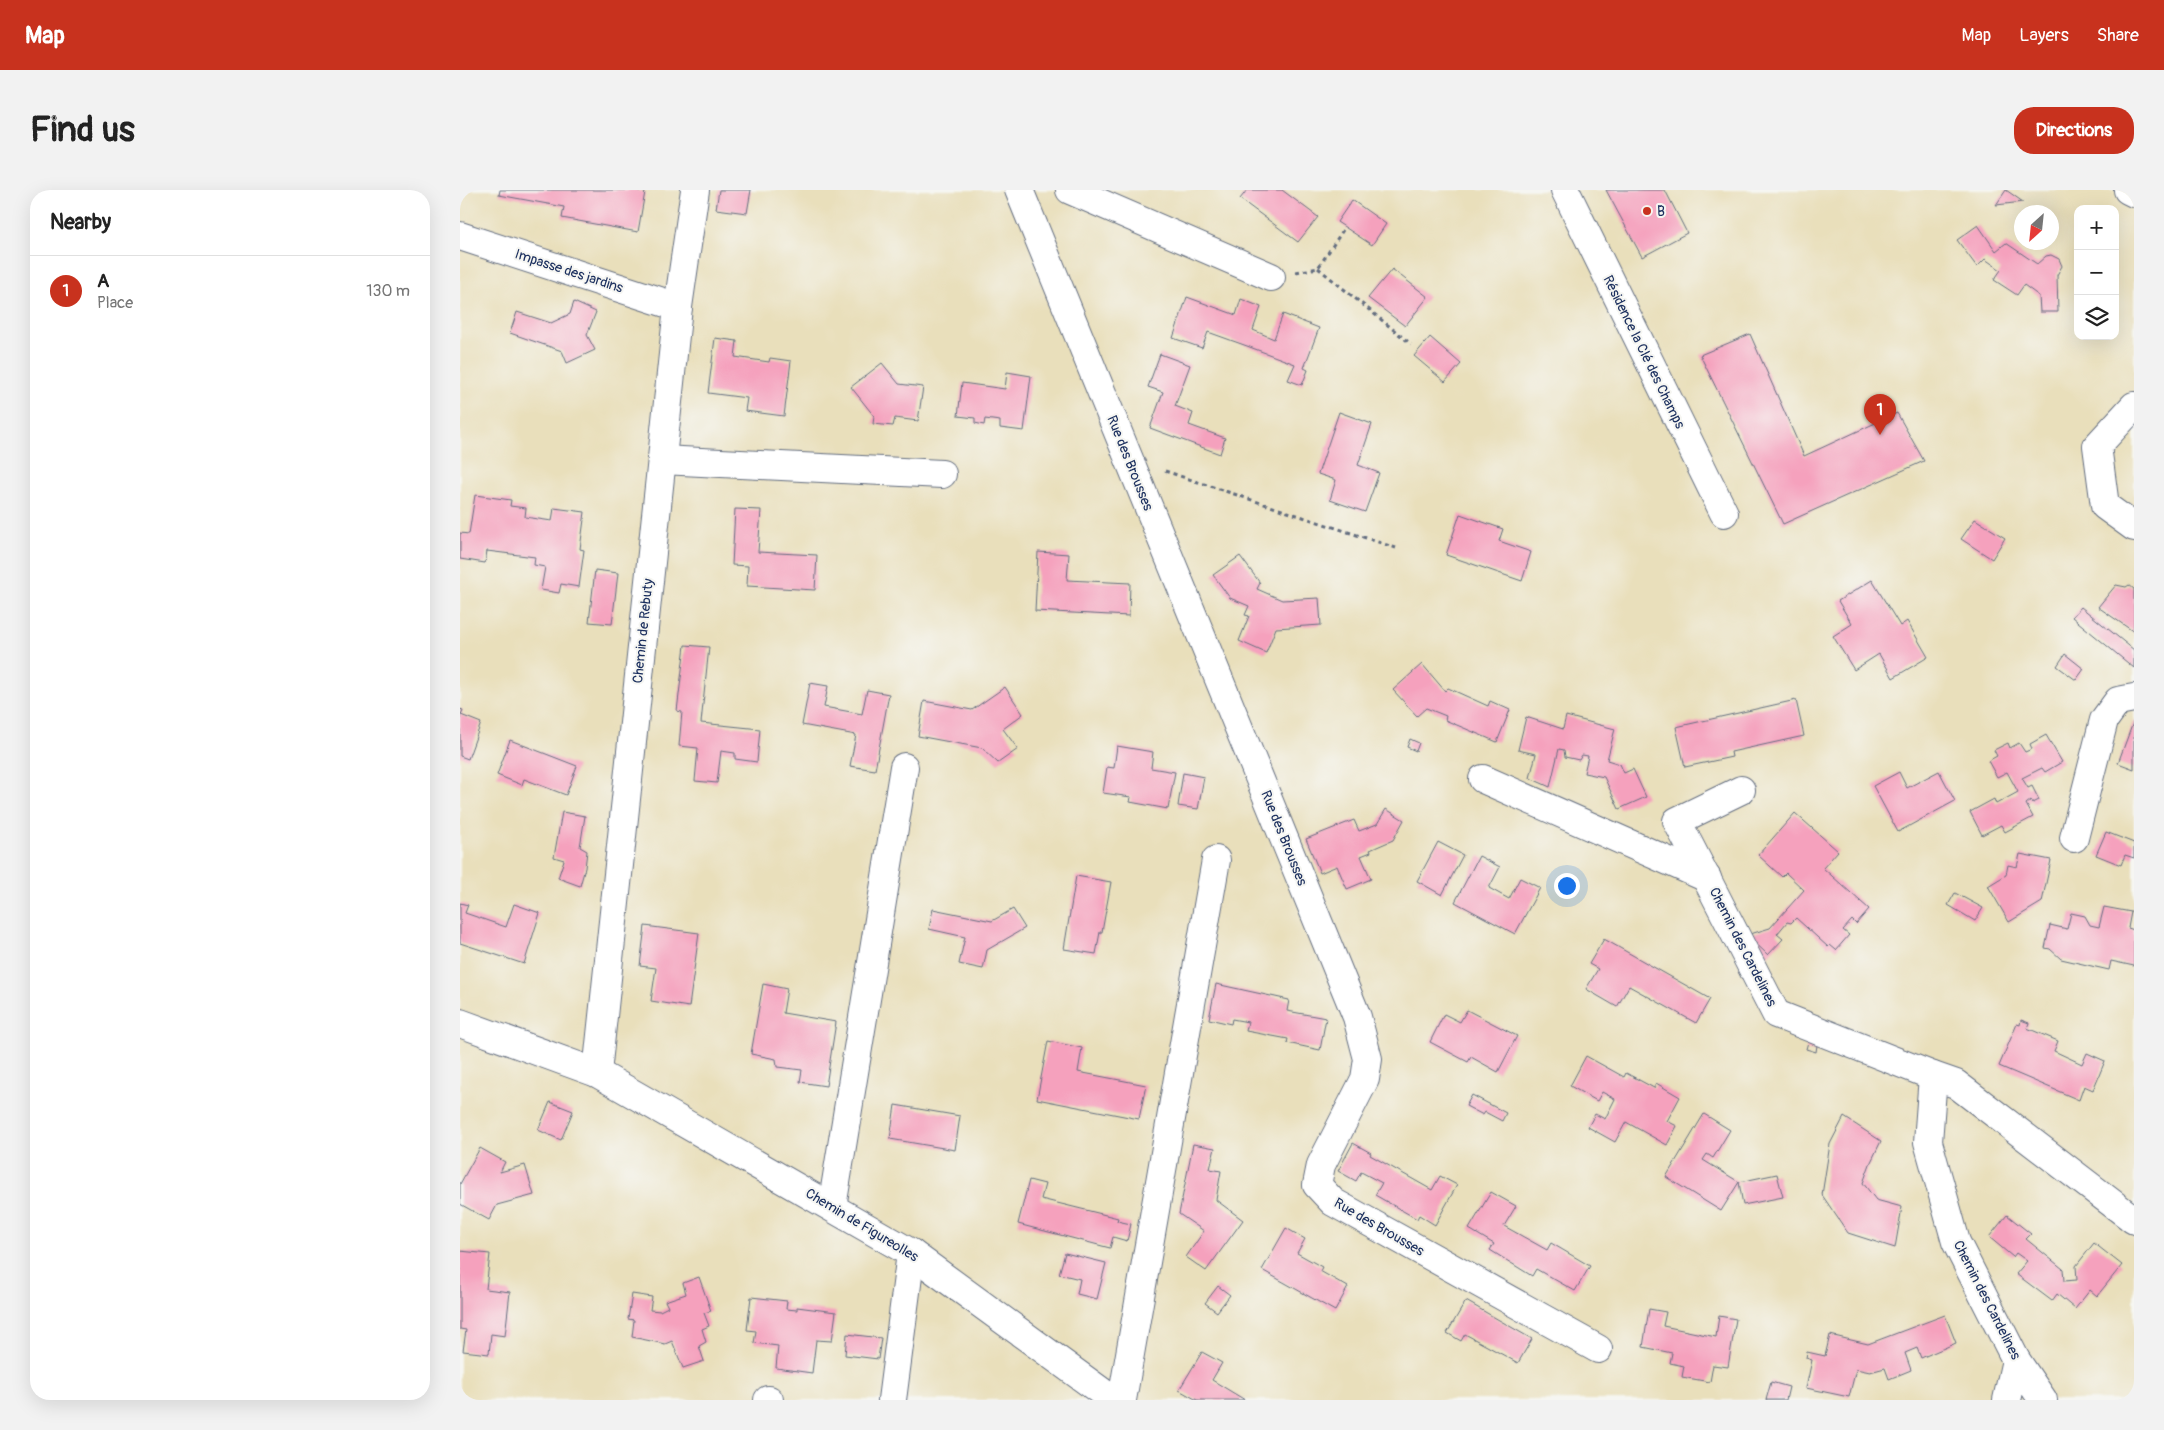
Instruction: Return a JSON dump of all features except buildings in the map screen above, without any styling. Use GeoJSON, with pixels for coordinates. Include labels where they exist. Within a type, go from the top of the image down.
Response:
{"type":"FeatureCollection","features":[{"type":"Feature","properties":{"kind":"street","name":"Chemin de Rebuty"},"geometry":{"type":"LineString","coordinates":[[596,1073],[678,307],[695,190]]}},
{"type":"Feature","properties":{"kind":"street","name":"Rue des Brousses"},"geometry":{"type":"LineString","coordinates":[[1019,190],[1357,1018],[1368,1059],[1365,1079],[1321,1165],[1316,1185],[1334,1202],[1598,1349]]}},
{"type":"Feature","properties":{"kind":"street"},"geometry":{"type":"LineString","coordinates":[[1070,190],[1271,277]]}},
{"type":"Feature","properties":{"kind":"street","name":"Résidence la Clé des Champs"},"geometry":{"type":"LineString","coordinates":[[1565,190],[1724,513]]}},
{"type":"Feature","properties":{"kind":"street"},"geometry":{"type":"LineString","coordinates":[[2128,190],[2134,193]]}},
{"type":"Feature","properties":{"kind":"street","name":"Impasse des jardins"},"geometry":{"type":"LineString","coordinates":[[460,236],[678,307]]}},
{"type":"Feature","properties":{"kind":"street"},"geometry":{"type":"LineString","coordinates":[[2134,406],[2097,446],[2105,506],[2134,527]]}},
{"type":"Feature","properties":{"kind":"street"},"geometry":{"type":"LineString","coordinates":[[662,460],[942,474]]}},
{"type":"Feature","properties":{"kind":"street"},"geometry":{"type":"LineString","coordinates":[[2074,838],[2104,720],[2118,701],[2134,698]]}},
{"type":"Feature","properties":{"kind":"street"},"geometry":{"type":"LineString","coordinates":[[832,1208],[904,767]]}},
{"type":"Feature","properties":{"kind":"street"},"geometry":{"type":"LineString","coordinates":[[1484,779],[1707,878]]}},
{"type":"Feature","properties":{"kind":"street","name":"Chemin des Cardelines"},"geometry":{"type":"LineString","coordinates":[[1741,790],[1677,821],[1776,1014],[1956,1084],[2134,1220]]}},
{"type":"Feature","properties":{"kind":"street"},"geometry":{"type":"LineString","coordinates":[[1122,1400],[1216,860]]}},
{"type":"Feature","properties":{"kind":"street","name":"Chemin de Figureolles"},"geometry":{"type":"LineString","coordinates":[[460,1023],[596,1073],[911,1253],[1113,1400]]}},
{"type":"Feature","properties":{"kind":"street","name":"Chemin des Cardelines"},"geometry":{"type":"LineString","coordinates":[[1933,1076],[1928,1142],[1956,1242],[2016,1360],[2043,1400]]}},
{"type":"Feature","properties":{"kind":"street"},"geometry":{"type":"LineString","coordinates":[[892,1400],[911,1253]]}},
{"type":"Feature","properties":{"kind":"street"},"geometry":{"type":"LineString","coordinates":[[2007,1400],[2016,1360]]}},
{"type":"Feature","properties":{"kind":"path"},"geometry":{"type":"LineString","coordinates":[[1271,277],[1318,268],[1343,230]]}},
{"type":"Feature","properties":{"kind":"path"},"geometry":{"type":"LineString","coordinates":[[1318,268],[1412,344]]}},
{"type":"Feature","properties":{"kind":"path"},"geometry":{"type":"LineString","coordinates":[[1129,459],[1396,548]]}},
{"type":"Feature","properties":{"kind":"place","name":"B"},"geometry":{"type":"Point","coordinates":[1647,211]}},
{"type":"Feature","properties":{"kind":"place","name":"A"},"geometry":{"type":"Point","coordinates":[1880,435]}}]}
